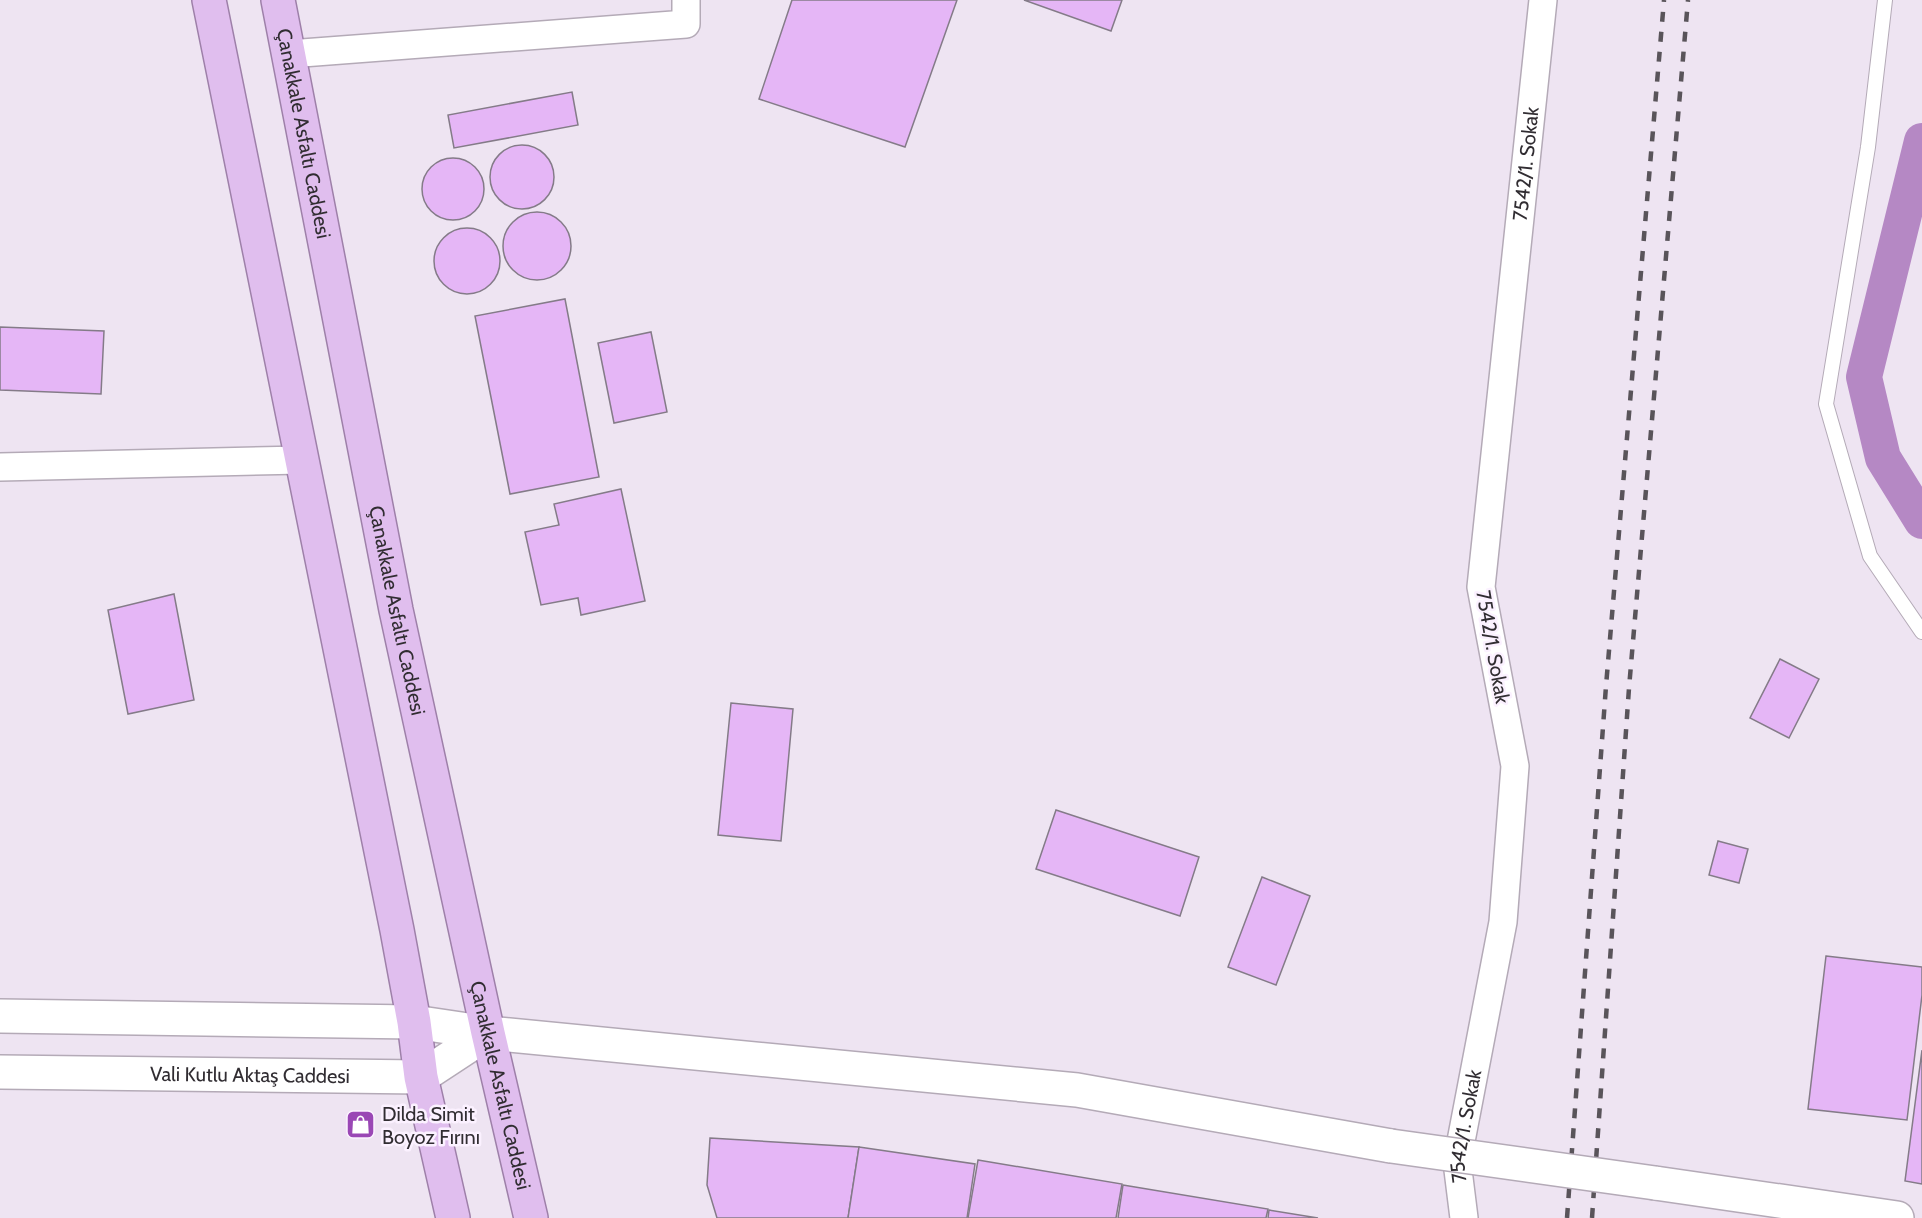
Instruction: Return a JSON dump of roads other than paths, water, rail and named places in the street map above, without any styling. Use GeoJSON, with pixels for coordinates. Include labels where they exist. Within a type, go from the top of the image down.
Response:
{"type":"FeatureCollection","features":[{"type":"Feature","properties":{"kind":"highway"},"geometry":{"type":"LineString","coordinates":[[209,0],[398,930],[421,1077],[453,1218]]}},
{"type":"Feature","properties":{"kind":"highway","name":"Çanakkale Asfaltı Caddesi"},"geometry":{"type":"LineString","coordinates":[[278,0],[396,610],[488,1033],[531,1218]]}},
{"type":"Feature","properties":{"kind":"street"},"geometry":{"type":"LineString","coordinates":[[289,54],[686,24],[686,0]]}},
{"type":"Feature","properties":{"kind":"street","name":"7542/1. Sokak"},"geometry":{"type":"LineString","coordinates":[[1464,1218],[1457,1162],[1503,922],[1515,766],[1481,587],[1543,0]]}},
{"type":"Feature","properties":{"kind":"street"},"geometry":{"type":"LineString","coordinates":[[0,466],[302,460]]}},
{"type":"Feature","properties":{"kind":"street"},"geometry":{"type":"LineString","coordinates":[[0,1016],[414,1022],[488,1033],[1077,1090],[1391,1146],[1897,1218]]}},
{"type":"Feature","properties":{"kind":"street"},"geometry":{"type":"LineString","coordinates":[[421,1077],[488,1033]]}},
{"type":"Feature","properties":{"kind":"street","name":"Vali Kutlu Aktaş Caddesi"},"geometry":{"type":"LineString","coordinates":[[0,1072],[421,1077]]}},
{"type":"Feature","properties":{"kind":"lane"},"geometry":{"type":"LineString","coordinates":[[1885,0],[1868,147],[1826,404],[1870,556],[1922,632]]}},
{"type":"Feature","properties":{"kind":"waterway"},"geometry":{"type":"LineString","coordinates":[[1922,141],[1864,377],[1883,458],[1922,521]]}},
{"type":"Feature","properties":{"kind":"railway"},"geometry":{"type":"LineString","coordinates":[[1567,1218],[1606,686],[1664,0]]}},
{"type":"Feature","properties":{"kind":"railway"},"geometry":{"type":"LineString","coordinates":[[1592,1218],[1629,688],[1688,0]]}},
{"type":"Feature","properties":{"kind":"place","name":"Dilda Simit Boyoz Fırını"},"geometry":{"type":"Point","coordinates":[361,1125]}}]}
